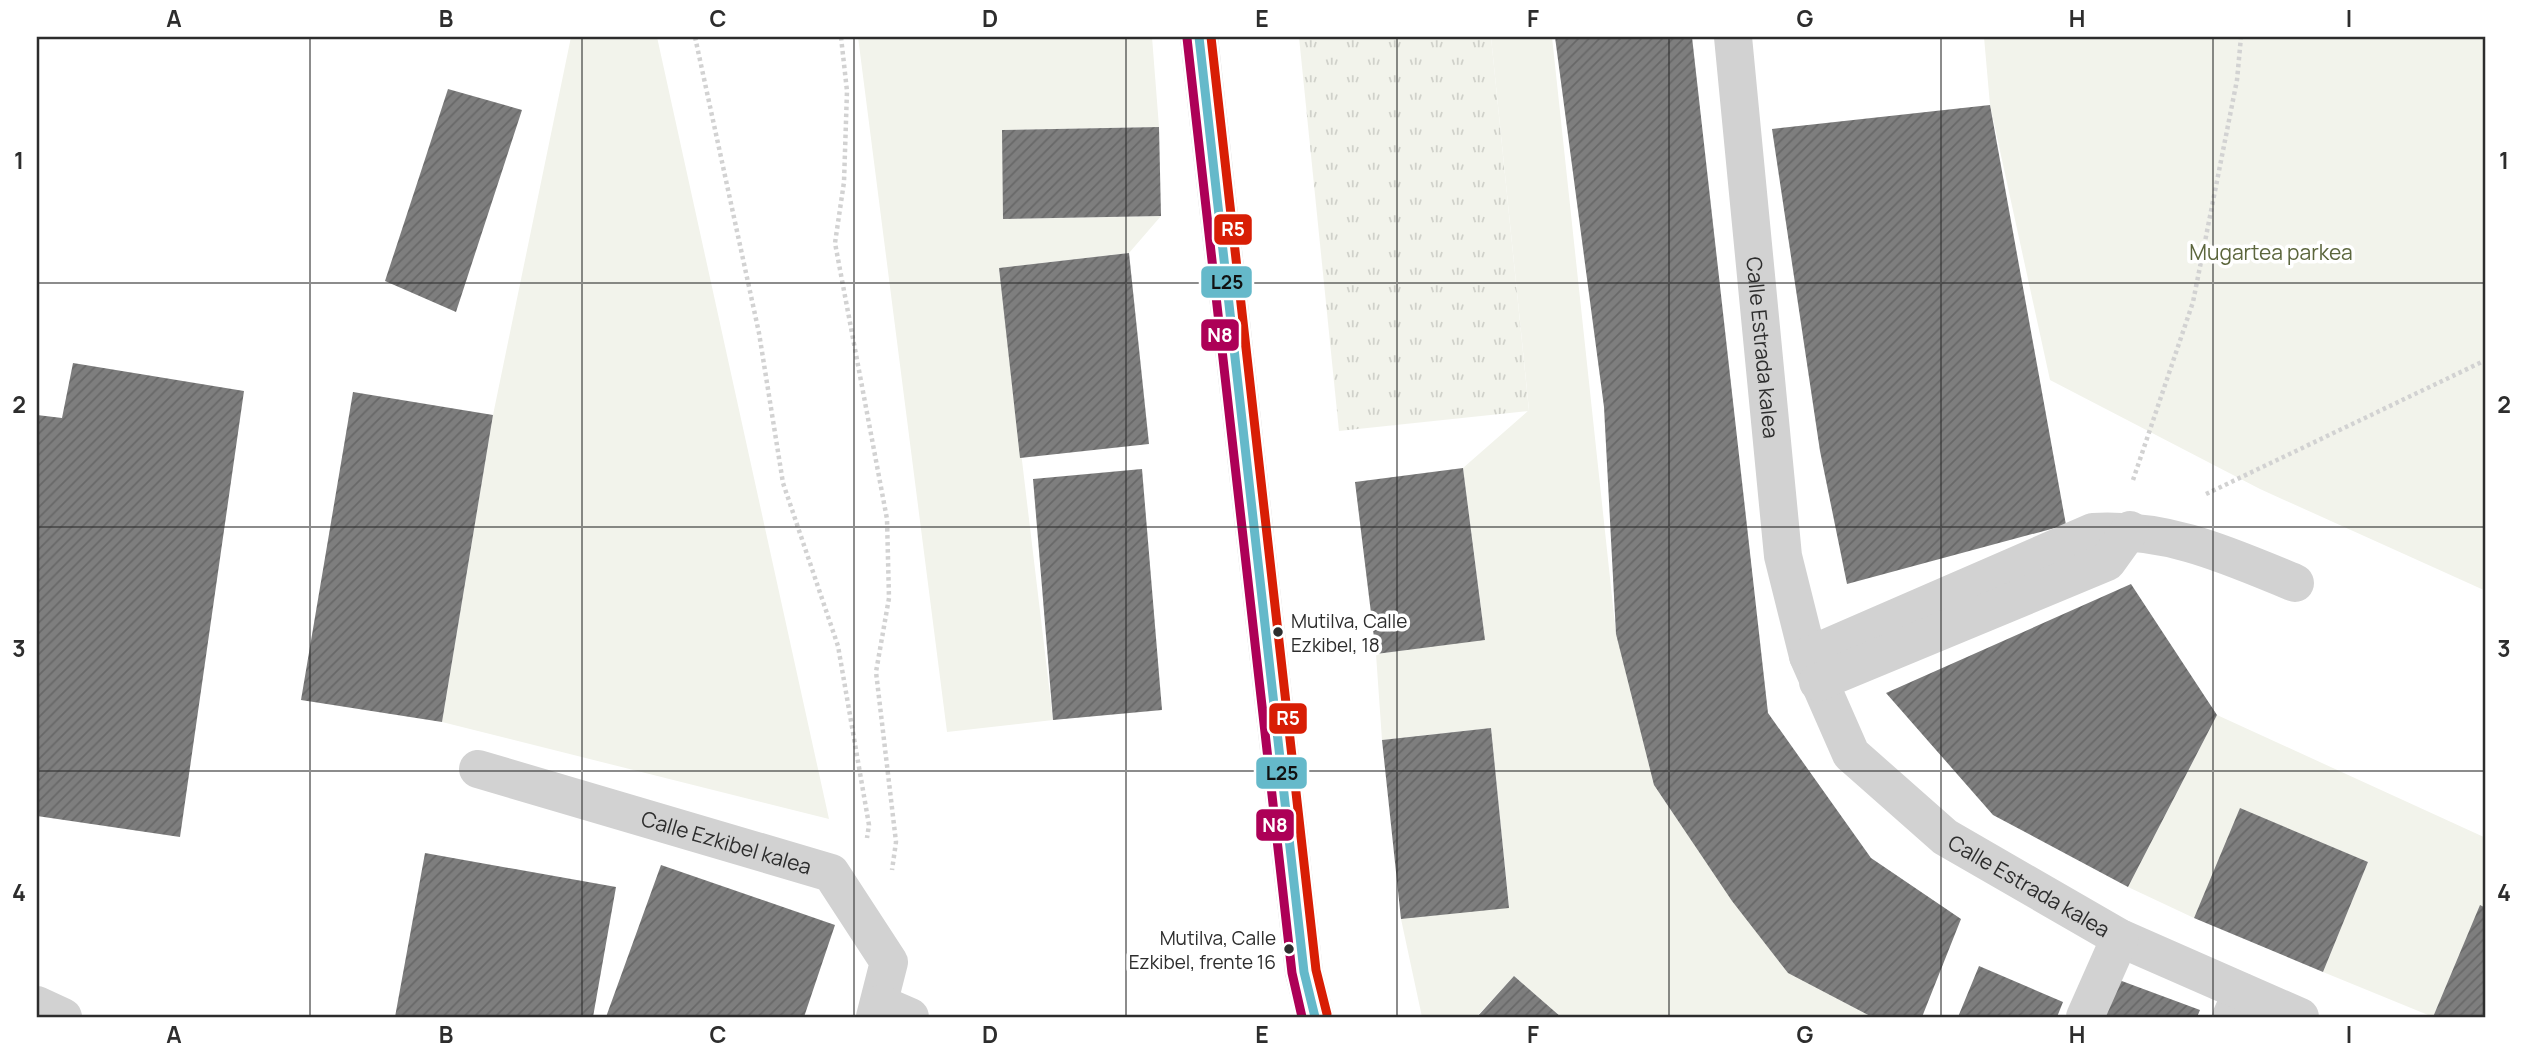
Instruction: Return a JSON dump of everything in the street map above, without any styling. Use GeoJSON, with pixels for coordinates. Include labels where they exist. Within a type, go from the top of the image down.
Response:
{"type":"FeatureCollection","features":[{"type":"Feature","properties":{"kind":"street"},"geometry":{"type":"LineString","coordinates":[[1199,37],[1304,972],[1315,1017]]}},
{"type":"Feature","properties":{"kind":"street","name":"Calle Estrada kalea"},"geometry":{"type":"LineString","coordinates":[[1733,37],[1783,556],[1813,669],[1851,754],[1945,837],[2236,1005],[2300,1017]]}},
{"type":"Feature","properties":{"kind":"street"},"geometry":{"type":"LineString","coordinates":[[1813,669],[2107,562],[2130,530],[2207,546],[2295,583]]}},
{"type":"Feature","properties":{"kind":"street","name":"Calle Ezkibel kalea"},"geometry":{"type":"LineString","coordinates":[[478,769],[831,873],[889,962],[888,1013]]}},
{"type":"Feature","properties":{"kind":"street"},"geometry":{"type":"LineString","coordinates":[[2085,1017],[2120,938]]}},
{"type":"Feature","properties":{"kind":"street"},"geometry":{"type":"LineString","coordinates":[[37,1005],[63,1017]]}},
{"type":"Feature","properties":{"kind":"path"},"geometry":{"type":"LineString","coordinates":[[695,37],[759,333],[783,483],[838,646],[869,825],[859,917],[887,905],[895,842],[876,672],[889,598],[887,519],[835,243],[844,182],[847,91],[841,37]]}},
{"type":"Feature","properties":{"kind":"path"},"geometry":{"type":"LineString","coordinates":[[2130,530],[2154,512],[2133,480],[2193,302],[2237,80],[2241,37]]}},
{"type":"Feature","properties":{"kind":"path"},"geometry":{"type":"LineString","coordinates":[[2201,496],[2486,360]]}},
{"type":"Feature","properties":{"kind":"green space"},"geometry":{"type":"Polygon","coordinates":[[[571,37],[657,37],[829,819],[442,722],[493,415],[571,37]]]}},
{"type":"Feature","properties":{"kind":"green space"},"geometry":{"type":"Polygon","coordinates":[[[858,37],[1152,37],[1159,127],[1003,130],[1003,219],[1161,216],[1129,253],[999,268],[1053,720],[947,732],[858,37]]]}},
{"type":"Feature","properties":{"kind":"green space"},"geometry":{"type":"Polygon","coordinates":[[[1299,37],[1491,37],[1529,411],[1339,431],[1299,37]]]}},
{"type":"Feature","properties":{"kind":"green space"},"geometry":{"type":"Polygon","coordinates":[[[1491,37],[1552,37],[1616,634],[1788,972],[1872,1017],[1561,1017],[1514,976],[1476,1017],[1422,1017],[1401,919],[1509,907],[1491,728],[1382,740],[1376,654],[1485,639],[1463,468],[1529,410],[1491,37]]]}},
{"type":"Feature","properties":{"kind":"green space","name":"Mugartea parkea"},"geometry":{"type":"Polygon","coordinates":[[[1984,37],[2486,37],[2486,591],[2260,489],[2050,380],[1990,105],[1984,37]]]}},
{"type":"Feature","properties":{"kind":"green space"},"geometry":{"type":"Polygon","coordinates":[[[2217,715],[2486,838],[2486,908],[2480,906],[2433,1017],[2323,972],[2368,862],[2241,809],[2194,918],[2128,887],[2217,715]]]}},
{"type":"Feature","properties":{"kind":"building"},"geometry":{"type":"Polygon","coordinates":[[[1555,37],[1692,37],[1768,713],[1871,858],[1961,919],[1922,1017],[1872,1017],[1788,973],[1732,901],[1654,785],[1616,634],[1604,407],[1555,37]]]}},
{"type":"Feature","properties":{"kind":"building"},"geometry":{"type":"Polygon","coordinates":[[[448,89],[522,110],[456,312],[385,281],[448,89]]]}},
{"type":"Feature","properties":{"kind":"building"},"geometry":{"type":"Polygon","coordinates":[[[1990,105],[2066,525],[1847,584],[1820,451],[1772,129],[1990,105]]]}},
{"type":"Feature","properties":{"kind":"building"},"geometry":{"type":"Polygon","coordinates":[[[1159,127],[1161,216],[1003,219],[1002,130],[1159,127]]]}},
{"type":"Feature","properties":{"kind":"building"},"geometry":{"type":"Polygon","coordinates":[[[1129,253],[1149,444],[1020,458],[999,268],[1129,253]]]}},
{"type":"Feature","properties":{"kind":"building"},"geometry":{"type":"Polygon","coordinates":[[[73,363],[244,391],[180,837],[37,816],[37,415],[62,418],[73,363]]]}},
{"type":"Feature","properties":{"kind":"building"},"geometry":{"type":"Polygon","coordinates":[[[353,392],[493,415],[442,722],[301,700],[353,392]]]}},
{"type":"Feature","properties":{"kind":"building"},"geometry":{"type":"Polygon","coordinates":[[[1463,468],[1485,640],[1376,654],[1355,482],[1463,468]]]}},
{"type":"Feature","properties":{"kind":"building"},"geometry":{"type":"Polygon","coordinates":[[[1142,469],[1162,710],[1053,720],[1033,479],[1142,469]]]}},
{"type":"Feature","properties":{"kind":"building"},"geometry":{"type":"Polygon","coordinates":[[[2131,584],[2217,715],[2128,887],[1993,815],[1886,693],[2131,584]]]}},
{"type":"Feature","properties":{"kind":"building"},"geometry":{"type":"Polygon","coordinates":[[[1491,728],[1509,908],[1401,919],[1382,740],[1491,728]]]}},
{"type":"Feature","properties":{"kind":"building"},"geometry":{"type":"Polygon","coordinates":[[[2240,808],[2368,862],[2323,972],[2194,918],[2240,808]]]}},
{"type":"Feature","properties":{"kind":"building"},"geometry":{"type":"Polygon","coordinates":[[[425,853],[616,887],[593,1017],[395,1017],[425,853]]]}},
{"type":"Feature","properties":{"kind":"building"},"geometry":{"type":"Polygon","coordinates":[[[661,865],[835,925],[804,1017],[606,1017],[661,865]]]}},
{"type":"Feature","properties":{"kind":"building"},"geometry":{"type":"Polygon","coordinates":[[[2480,905],[2486,908],[2486,1017],[2433,1017],[2480,905]]]}},
{"type":"Feature","properties":{"kind":"building"},"geometry":{"type":"Polygon","coordinates":[[[1979,966],[2063,1002],[2057,1017],[1958,1017],[1979,966]]]}},
{"type":"Feature","properties":{"kind":"building"},"geometry":{"type":"Polygon","coordinates":[[[1514,976],[1561,1017],[1477,1017],[1514,976]]]}},
{"type":"Feature","properties":{"kind":"building"},"geometry":{"type":"Polygon","coordinates":[[[2111,977],[2200,1010],[2197,1017],[2096,1017],[2111,977]]]}},
{"type":"Feature","properties":{"kind":"transit line","name":"L25"},"geometry":{"type":"LineString","coordinates":[[1199,37],[1304,972],[1315,1017]]}},
{"type":"Feature","properties":{"kind":"transit line","name":"R5"},"geometry":{"type":"LineString","coordinates":[[1211,37],[1316,970],[1327,1014]]}},
{"type":"Feature","properties":{"kind":"transit line","name":"N8"},"geometry":{"type":"LineString","coordinates":[[1187,38],[1292,973],[1302,1017]]}},
{"type":"Feature","properties":{"kind":"place","name":"Mutilva, Calle Ezkibel, 18"},"geometry":{"type":"Point","coordinates":[1278,632]}},
{"type":"Feature","properties":{"kind":"place","name":"Mutilva, Calle Ezkibel, frente 16"},"geometry":{"type":"Point","coordinates":[1289,949]}}]}
